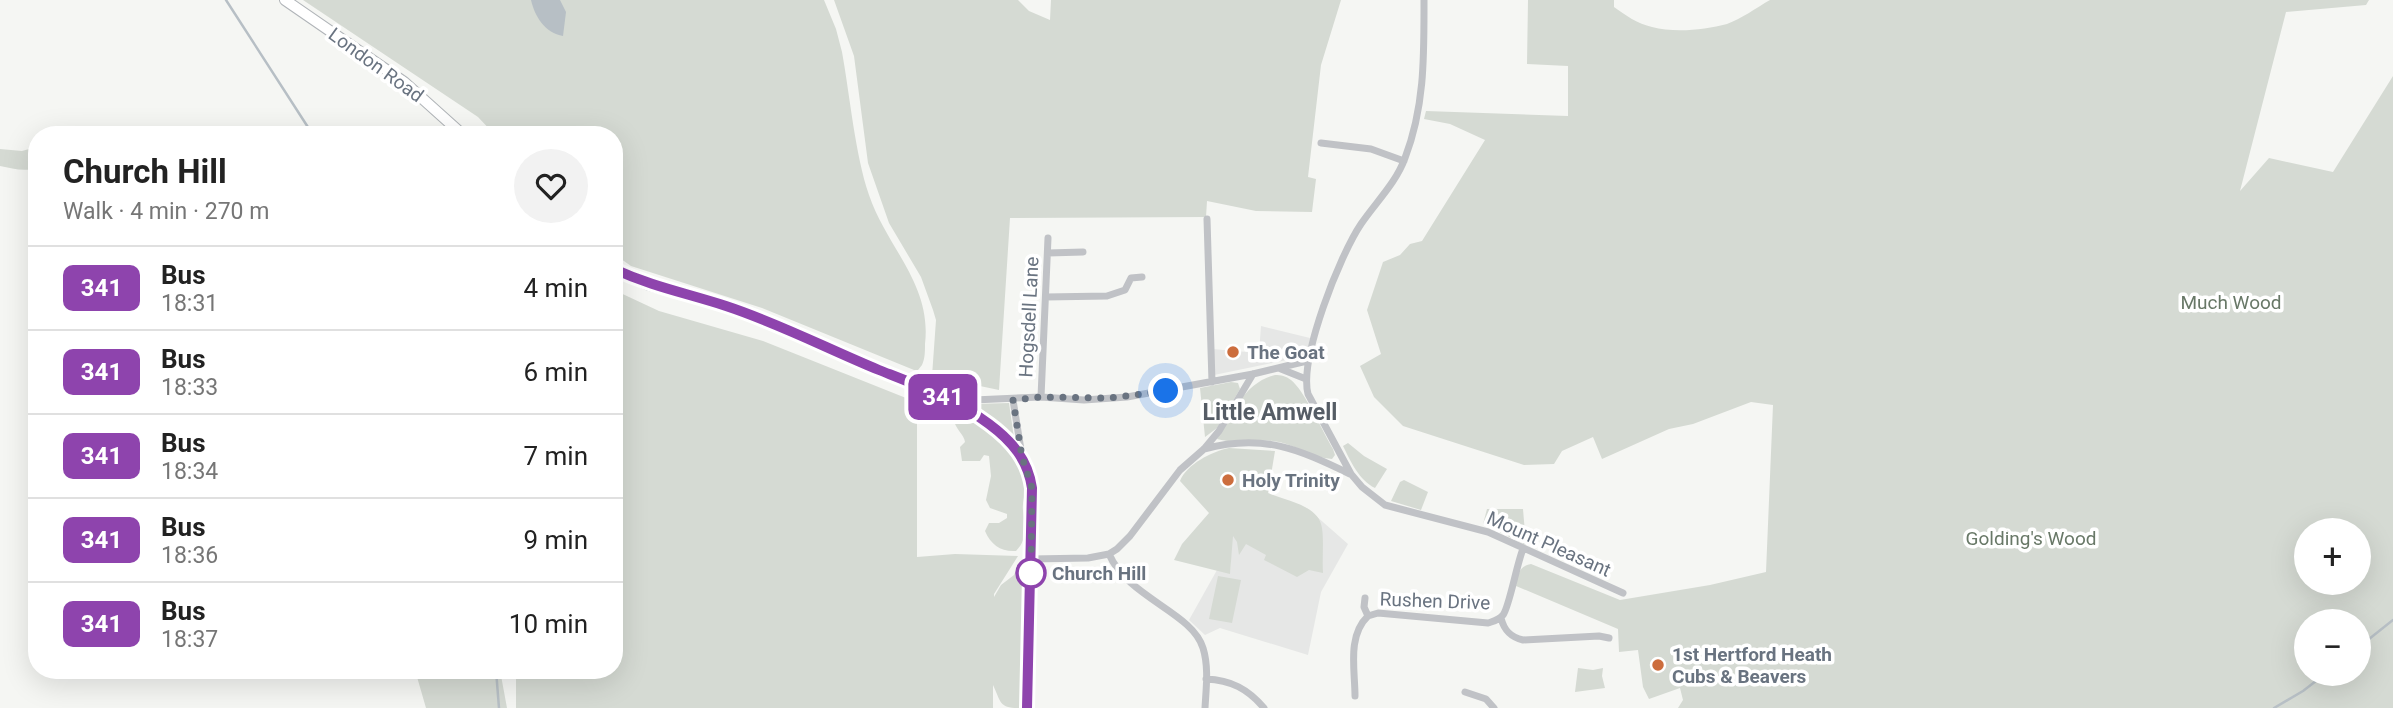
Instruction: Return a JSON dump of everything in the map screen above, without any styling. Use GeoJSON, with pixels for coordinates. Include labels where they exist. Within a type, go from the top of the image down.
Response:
{"type":"FeatureCollection","features":[{"type":"Feature","properties":{"kind":"main road","name":"London Road"},"geometry":{"type":"LineString","coordinates":[[285,0],[404,82],[453,126]]}},
{"type":"Feature","properties":{"kind":"main road"},"geometry":{"type":"LineString","coordinates":[[623,273],[649,285],[759,318],[959,404],[991,425],[1022,457],[1032,488],[1027,708]]}},
{"type":"Feature","properties":{"kind":"street"},"geometry":{"type":"LineString","coordinates":[[1281,369],[1306,379],[1307,360],[1330,288],[1355,233],[1404,161],[1412,139],[1423,88],[1424,0]]}},
{"type":"Feature","properties":{"kind":"street"},"geometry":{"type":"LineString","coordinates":[[1321,143],[1371,149],[1404,161]]}},
{"type":"Feature","properties":{"kind":"street"},"geometry":{"type":"LineString","coordinates":[[1207,219],[1212,382]]}},
{"type":"Feature","properties":{"kind":"street","name":"Hogsdell Lane"},"geometry":{"type":"LineString","coordinates":[[1041,397],[1048,238]]}},
{"type":"Feature","properties":{"kind":"street"},"geometry":{"type":"LineString","coordinates":[[1048,253],[1083,252]]}},
{"type":"Feature","properties":{"kind":"street"},"geometry":{"type":"LineString","coordinates":[[1046,296],[1107,296],[1125,290],[1131,278],[1142,277]]}},
{"type":"Feature","properties":{"kind":"street"},"geometry":{"type":"LineString","coordinates":[[959,404],[975,400],[1041,397],[1084,400],[1118,398],[1281,369],[1307,360]]}},
{"type":"Feature","properties":{"kind":"street"},"geometry":{"type":"LineString","coordinates":[[1032,559],[1088,558],[1109,554],[1130,536],[1180,470],[1204,449],[1219,431],[1253,374]]}},
{"type":"Feature","properties":{"kind":"street","name":"Mount Pleasant"},"geometry":{"type":"LineString","coordinates":[[1306,379],[1311,401],[1351,474],[1362,488],[1390,508],[1479,529],[1623,593]]}},
{"type":"Feature","properties":{"kind":"street"},"geometry":{"type":"LineString","coordinates":[[1013,400],[1022,457]]}},
{"type":"Feature","properties":{"kind":"street","name":"Mount Pleasant"},"geometry":{"type":"LineString","coordinates":[[1204,449],[1227,444],[1272,444],[1291,448],[1351,474]]}},
{"type":"Feature","properties":{"kind":"street","name":"Rushen Drive"},"geometry":{"type":"LineString","coordinates":[[1355,696],[1355,635],[1368,616],[1377,613],[1488,622],[1501,618],[1507,608],[1516,565],[1523,549]]}},
{"type":"Feature","properties":{"kind":"street"},"geometry":{"type":"LineString","coordinates":[[1109,554],[1126,581],[1188,626],[1196,635],[1205,655],[1205,708]]}},
{"type":"Feature","properties":{"kind":"street","name":"Rushen Drive"},"geometry":{"type":"LineString","coordinates":[[1365,598],[1368,616]]}},
{"type":"Feature","properties":{"kind":"street","name":"Rushen Drive"},"geometry":{"type":"LineString","coordinates":[[1501,618],[1505,630],[1523,640],[1599,636],[1609,638]]}},
{"type":"Feature","properties":{"kind":"street"},"geometry":{"type":"LineString","coordinates":[[1206,679],[1228,681],[1240,687],[1265,708]]}},
{"type":"Feature","properties":{"kind":"street"},"geometry":{"type":"LineString","coordinates":[[1465,692],[1486,699],[1494,708]]}},
{"type":"Feature","properties":{"kind":"shaded area"},"geometry":{"type":"Polygon","coordinates":[[[531,0],[560,0],[566,12],[563,36],[551,32],[542,23],[531,0]]]}},
{"type":"Feature","properties":{"kind":"shaded area"},"geometry":{"type":"Polygon","coordinates":[[[1261,326],[1310,338],[1307,352],[1301,357],[1214,375],[1212,349],[1259,353],[1261,326]]]}},
{"type":"Feature","properties":{"kind":"shaded area"},"geometry":{"type":"Polygon","coordinates":[[[1307,508],[1348,544],[1321,592],[1308,655],[1220,628],[1205,635],[1189,620],[1217,570],[1230,573],[1232,534],[1307,508]]]}},
{"type":"Feature","properties":{"kind":"green space"},"geometry":{"type":"Polygon","coordinates":[[[303,0],[824,0],[842,52],[856,143],[869,195],[922,303],[925,352],[922,365],[918,370],[914,370],[762,308],[631,266],[623,260],[623,126],[486,126],[478,117],[303,0]]]}},
{"type":"Feature","properties":{"kind":"green space"},"geometry":{"type":"Polygon","coordinates":[[[834,0],[1018,0],[1029,11],[1050,20],[1051,0],[1341,0],[1321,65],[1308,177],[1316,179],[1312,212],[1256,211],[1207,201],[1206,217],[1010,218],[999,390],[932,376],[936,320],[921,277],[889,223],[868,163],[854,56],[834,0]]]}},
{"type":"Feature","properties":{"kind":"green space"},"geometry":{"type":"Polygon","coordinates":[[[1528,0],[1614,0],[1614,7],[1647,26],[1680,30],[1727,24],[1770,0],[2369,0],[2366,5],[2286,12],[2240,191],[2269,158],[2333,172],[2393,76],[2393,708],[1678,708],[1683,700],[1680,688],[1649,699],[1643,687],[1638,650],[1619,652],[1618,629],[1516,586],[1519,572],[1531,564],[1620,600],[1710,585],[1766,572],[1773,405],[1751,402],[1693,424],[1669,429],[1602,459],[1593,437],[1562,451],[1554,464],[1524,465],[1403,426],[1374,397],[1360,366],[1381,354],[1367,310],[1383,262],[1400,255],[1410,244],[1422,241],[1485,140],[1450,124],[1424,119],[1426,111],[1568,116],[1568,66],[1527,64],[1528,0]]]}},
{"type":"Feature","properties":{"kind":"green space"},"geometry":{"type":"Polygon","coordinates":[[[0,149],[28,149],[28,169],[0,166],[0,149]]]}},
{"type":"Feature","properties":{"kind":"green space"},"geometry":{"type":"Polygon","coordinates":[[[623,294],[659,311],[763,341],[906,398],[917,415],[917,557],[955,554],[1018,556],[994,597],[1023,561],[1027,563],[1020,677],[1023,685],[1020,689],[1024,698],[1019,708],[1004,705],[993,685],[993,708],[516,708],[516,679],[623,679],[623,294]]]}},
{"type":"Feature","properties":{"kind":"green space"},"geometry":{"type":"Polygon","coordinates":[[[1275,375],[1289,379],[1302,393],[1333,449],[1335,455],[1332,459],[1273,441],[1217,439],[1247,392],[1264,379],[1275,375]]]}},
{"type":"Feature","properties":{"kind":"green space"},"geometry":{"type":"Polygon","coordinates":[[[1238,383],[1240,389],[1217,428],[1205,437],[1200,388],[1238,383]]]}},
{"type":"Feature","properties":{"kind":"green space"},"geometry":{"type":"Polygon","coordinates":[[[1009,403],[1014,438],[988,415],[973,406],[974,404],[1009,403]]]}},
{"type":"Feature","properties":{"kind":"green space"},"geometry":{"type":"Polygon","coordinates":[[[966,416],[1004,447],[1023,477],[1025,532],[1016,551],[997,547],[985,531],[989,523],[999,523],[1007,518],[1007,514],[990,508],[986,500],[991,476],[989,456],[984,455],[980,461],[962,461],[960,447],[965,442],[954,420],[966,416]]]}},
{"type":"Feature","properties":{"kind":"green space"},"geometry":{"type":"Polygon","coordinates":[[[1348,443],[1387,469],[1375,488],[1364,480],[1352,464],[1343,446],[1348,443]]]}},
{"type":"Feature","properties":{"kind":"green space"},"geometry":{"type":"Polygon","coordinates":[[[1229,448],[1275,451],[1268,493],[1308,509],[1320,520],[1323,533],[1323,573],[1309,570],[1297,577],[1264,560],[1266,555],[1246,544],[1239,555],[1233,536],[1230,574],[1174,560],[1182,544],[1209,513],[1180,481],[1188,469],[1200,460],[1229,448]]]}},
{"type":"Feature","properties":{"kind":"green space"},"geometry":{"type":"Polygon","coordinates":[[[1404,480],[1428,492],[1421,510],[1391,501],[1400,482],[1404,480]]]}},
{"type":"Feature","properties":{"kind":"green space"},"geometry":{"type":"Polygon","coordinates":[[[1487,509],[1523,509],[1526,545],[1483,524],[1487,509]]]}},
{"type":"Feature","properties":{"kind":"green space"},"geometry":{"type":"Polygon","coordinates":[[[1218,576],[1241,580],[1232,623],[1209,619],[1218,576]]]}},
{"type":"Feature","properties":{"kind":"green space"},"geometry":{"type":"Polygon","coordinates":[[[1578,668],[1603,668],[1605,688],[1575,692],[1578,668]]]}},
{"type":"Feature","properties":{"kind":"green space"},"geometry":{"type":"Polygon","coordinates":[[[418,679],[502,679],[507,708],[426,708],[418,679]]]}},
{"type":"Feature","properties":{"kind":"waterway"},"geometry":{"type":"LineString","coordinates":[[226,0],[307,126]]}},
{"type":"Feature","properties":{"kind":"waterway"},"geometry":{"type":"LineString","coordinates":[[2371,637],[2393,620]]}},
{"type":"Feature","properties":{"kind":"waterway"},"geometry":{"type":"LineString","coordinates":[[497,679],[499,708]]}},
{"type":"Feature","properties":{"kind":"waterway"},"geometry":{"type":"LineString","coordinates":[[2274,708],[2309,686]]}},
{"type":"Feature","properties":{"kind":"bus line","name":"341"},"geometry":{"type":"LineString","coordinates":[[623,273],[649,285],[759,318],[927,389],[976,414],[1007,439],[1022,457],[1032,488],[1027,708]]}},
{"type":"Feature","properties":{"kind":"place","name":"The Goat"},"geometry":{"type":"Point","coordinates":[1233,352]}},
{"type":"Feature","properties":{"kind":"place","name":"Holy Trinity"},"geometry":{"type":"Point","coordinates":[1228,480]}},
{"type":"Feature","properties":{"kind":"place","name":"Church Hill"},"geometry":{"type":"Point","coordinates":[1031,573]}},
{"type":"Feature","properties":{"kind":"place","name":"1st Hertford Heath Cubs & Beavers"},"geometry":{"type":"Point","coordinates":[1658,665]}},
{"type":"Feature","properties":{"kind":"district","name":"Little Amwell"},"geometry":{"type":"Point","coordinates":[1270,412]}},
{"type":"Feature","properties":{"kind":"route"},"geometry":{"type":"LineString","coordinates":[[1031,573],[1031,580],[1032,488],[1022,457],[1013,400],[1041,397],[1084,400],[1166,391]]}},
{"type":"Feature","properties":{"kind":"park label","name":"Much Wood"},"geometry":{"type":"Point","coordinates":[2231,302]}},
{"type":"Feature","properties":{"kind":"park label","name":"Golding's Wood"},"geometry":{"type":"Point","coordinates":[2031,538]}}]}
